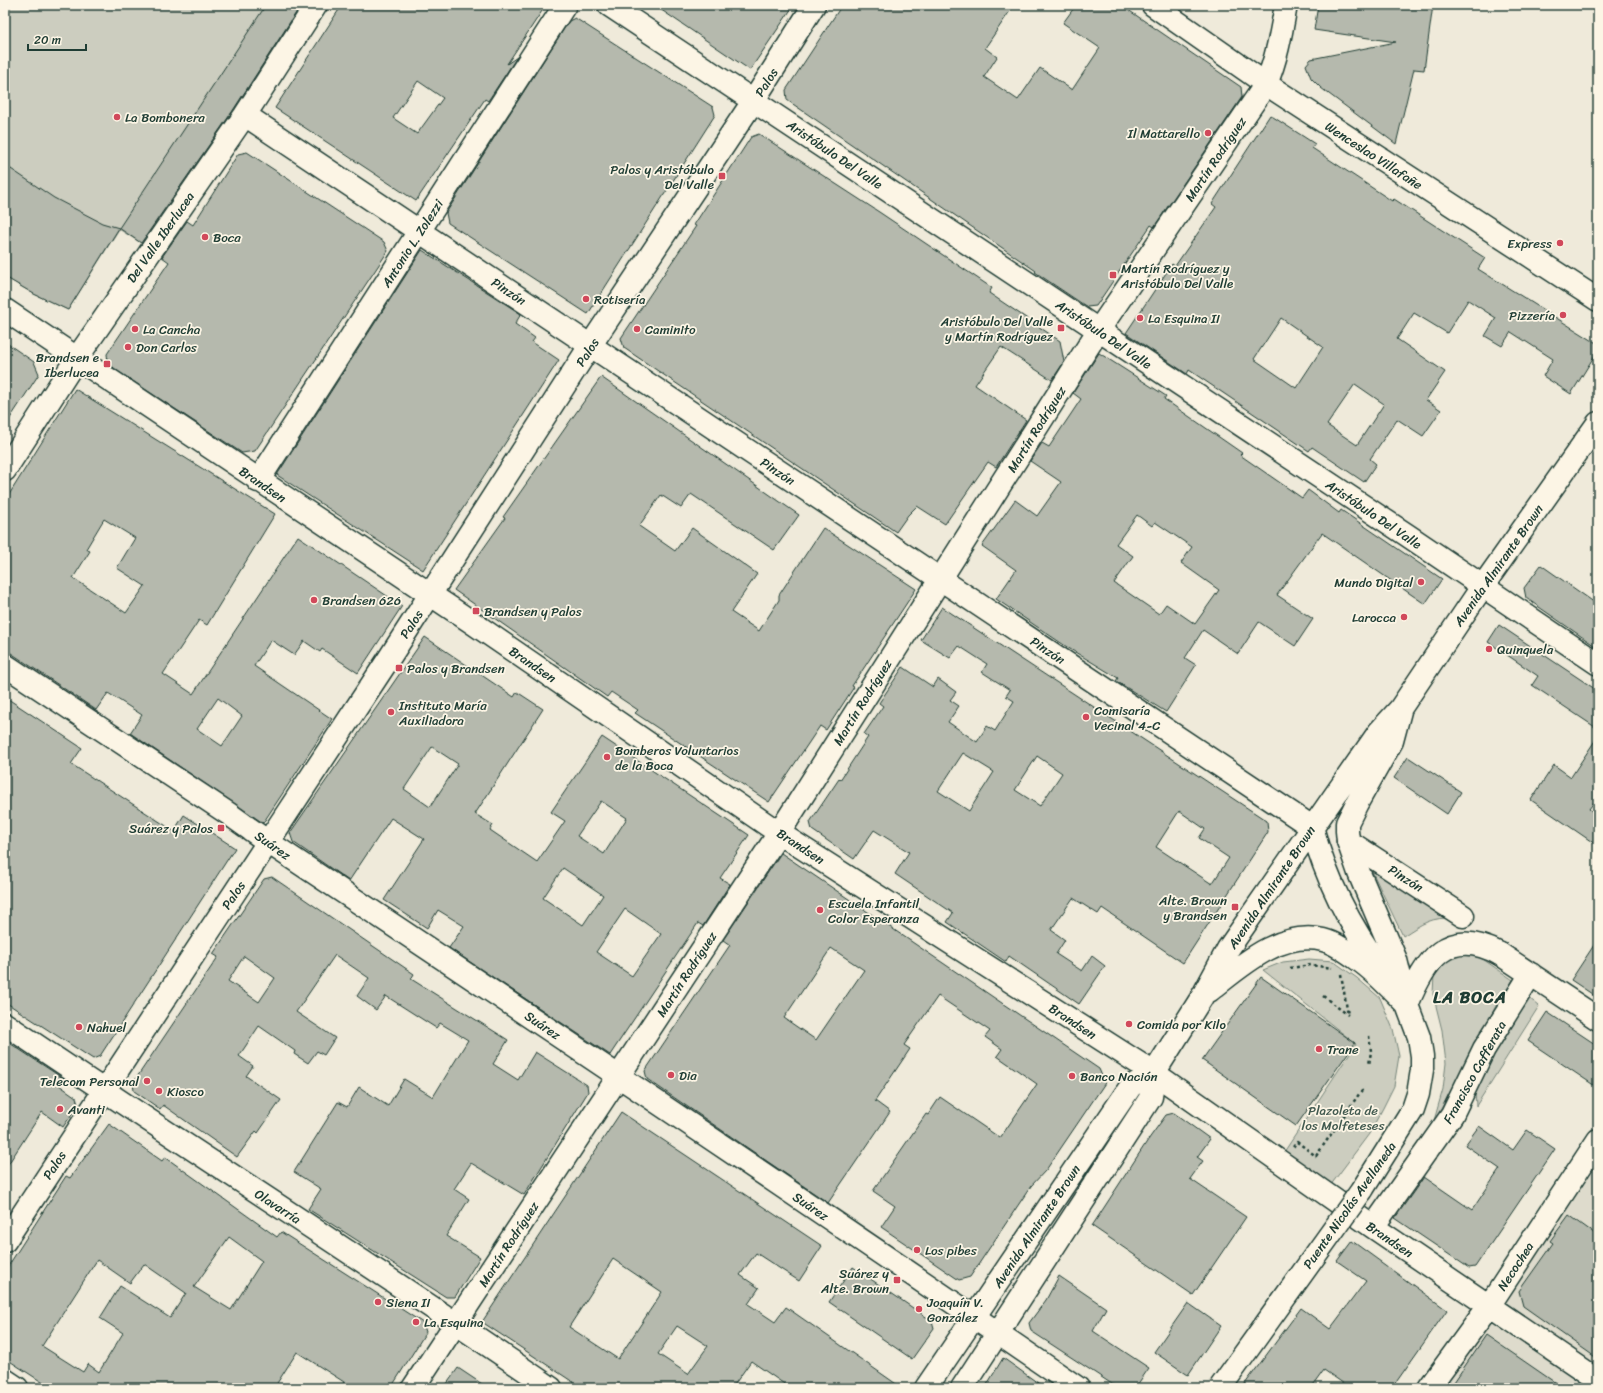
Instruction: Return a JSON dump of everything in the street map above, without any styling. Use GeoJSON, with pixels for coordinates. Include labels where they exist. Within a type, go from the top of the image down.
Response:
{"type":"FeatureCollection","features":[{"type":"Feature","properties":{"kind":"street","name":"Del Valle Iberlucea"},"geometry":{"type":"LineString","coordinates":[[5,470],[77,358],[245,115],[316,5]]}},
{"type":"Feature","properties":{"kind":"street","name":"Antonio L. Zolezzi"},"geometry":{"type":"LineString","coordinates":[[258,481],[565,5]]}},
{"type":"Feature","properties":{"kind":"street","name":"Aristóbulo Del Valle"},"geometry":{"type":"LineString","coordinates":[[609,5],[754,100],[1598,664]]}},
{"type":"Feature","properties":{"kind":"street","name":"Palos"},"geometry":{"type":"LineString","coordinates":[[5,1241],[430,595],[590,346],[754,100],[814,5]]}},
{"type":"Feature","properties":{"kind":"street","name":"Wenceslao Villafañe"},"geometry":{"type":"LineString","coordinates":[[1153,5],[1266,84],[1598,300]]}},
{"type":"Feature","properties":{"kind":"street","name":"Martín Rodríguez"},"geometry":{"type":"LineString","coordinates":[[412,1388],[779,833],[1098,331],[1266,84],[1274,63],[1286,5]]}},
{"type":"Feature","properties":{"kind":"street","name":"Pinzón"},"geometry":{"type":"LineString","coordinates":[[245,115],[1312,827]]}},
{"type":"Feature","properties":{"kind":"street","name":"Brandsen"},"geometry":{"type":"LineString","coordinates":[[5,310],[430,595],[779,833],[1154,1073],[1373,1228],[1598,1380]]}},
{"type":"Feature","properties":{"kind":"street","name":"Avenida Almirante Brown"},"geometry":{"type":"LineString","coordinates":[[962,1388],[1151,1098],[1154,1073],[1202,997],[1228,949],[1379,732],[1400,709],[1482,587],[1598,423]]}},
{"type":"Feature","properties":{"kind":"street","name":"Suárez"},"geometry":{"type":"LineString","coordinates":[[5,665],[619,1075],[904,1270],[975,1316],[1078,1388]]}},
{"type":"Feature","properties":{"kind":"street","name":"Avenida Almirante Brown"},"geometry":{"type":"LineString","coordinates":[[1348,841],[1347,823],[1392,741],[1400,709]]}},
{"type":"Feature","properties":{"kind":"street","name":"Puente Nicolás Avellaneda"},"geometry":{"type":"LineString","coordinates":[[1312,827],[1318,850],[1334,891],[1351,924],[1370,954],[1407,1005]]}},
{"type":"Feature","properties":{"kind":"street","name":"Pinzón"},"geometry":{"type":"LineString","coordinates":[[1348,841],[1463,916]]}},
{"type":"Feature","properties":{"kind":"street","name":"Puente Nicolás Avellaneda"},"geometry":{"type":"LineString","coordinates":[[1220,1388],[1362,1190],[1402,1129],[1413,1109],[1418,1094],[1422,1070],[1422,1056],[1416,1028],[1407,1005],[1396,960],[1359,873],[1348,841]]}},
{"type":"Feature","properties":{"kind":"street"},"geometry":{"type":"LineString","coordinates":[[1202,997],[1235,971],[1270,948],[1290,940],[1312,938],[1334,944],[1361,962],[1407,1005],[1415,985],[1425,968],[1436,955],[1446,947],[1457,944],[1471,943],[1486,947],[1500,954],[1598,1019]]}},
{"type":"Feature","properties":{"kind":"street","name":"Francisco Cafferata"},"geometry":{"type":"LineString","coordinates":[[1373,1228],[1452,1115],[1484,1049],[1531,974]]}},
{"type":"Feature","properties":{"kind":"street","name":"Olavarría"},"geometry":{"type":"LineString","coordinates":[[5,1024],[456,1323],[551,1388]]}},
{"type":"Feature","properties":{"kind":"street","name":"Avenida Almirante Brown"},"geometry":{"type":"LineString","coordinates":[[926,1388],[1131,1086],[1154,1073]]}},
{"type":"Feature","properties":{"kind":"street","name":"Necochea"},"geometry":{"type":"LineString","coordinates":[[1429,1388],[1489,1306],[1598,1140]]}},
{"type":"Feature","properties":{"kind":"street"},"geometry":{"type":"LineString","coordinates":[[5,1380],[17,1388]]}},
{"type":"Feature","properties":{"kind":"path"},"geometry":{"type":"LineString","coordinates":[[1290,968],[1311,965],[1331,968],[1342,975],[1348,1015],[1323,996]]}},
{"type":"Feature","properties":{"kind":"path"},"geometry":{"type":"LineString","coordinates":[[1369,1036],[1371,1051],[1369,1065]]}},
{"type":"Feature","properties":{"kind":"path"},"geometry":{"type":"LineString","coordinates":[[1316,1156],[1364,1087]]}},
{"type":"Feature","properties":{"kind":"shaded area"},"geometry":{"type":"Polygon","coordinates":[[[1598,1164],[1598,1388],[1443,1388],[1598,1164]]]}},
{"type":"Feature","properties":{"kind":"green space","name":"La Bombonera"},"geometry":{"type":"Polygon","coordinates":[[[5,5],[302,5],[144,245],[119,229],[68,310],[34,294],[5,277],[5,5]]]}},
{"type":"Feature","properties":{"kind":"green space"},"geometry":{"type":"Polygon","coordinates":[[[1369,865],[1455,918],[1433,920],[1403,936],[1369,865]]]}},
{"type":"Feature","properties":{"kind":"green space"},"geometry":{"type":"Polygon","coordinates":[[[1460,953],[1474,953],[1513,980],[1496,1006],[1433,1124],[1443,1089],[1446,1063],[1442,1030],[1433,994],[1434,975],[1443,962],[1460,953]]]}},
{"type":"Feature","properties":{"kind":"green space","name":"Plazoleta de los Molfeteses"},"geometry":{"type":"Polygon","coordinates":[[[1309,959],[1333,961],[1357,978],[1380,998],[1393,1029],[1399,1056],[1394,1086],[1383,1108],[1369,1134],[1330,1186],[1284,1152],[1356,1044],[1263,970],[1283,962],[1309,959]]]}},
{"type":"Feature","properties":{"kind":"green space"},"geometry":{"type":"Polygon","coordinates":[[[1529,998],[1539,1006],[1476,1106],[1475,1091],[1503,1038],[1529,998]]]}},
{"type":"Feature","properties":{"kind":"building"},"geometry":{"type":"Polygon","coordinates":[[[266,5],[301,5],[232,112],[141,243],[119,228],[266,5]]]}},
{"type":"Feature","properties":{"kind":"building"},"geometry":{"type":"Polygon","coordinates":[[[342,5],[546,5],[507,64],[517,57],[488,101],[485,99],[416,201],[275,108],[342,5]],[[418,81],[393,118],[417,134],[443,98],[418,81]]]}},
{"type":"Feature","properties":{"kind":"building"},"geometry":{"type":"Polygon","coordinates":[[[654,5],[794,5],[750,70],[654,5]]]}},
{"type":"Feature","properties":{"kind":"building"},"geometry":{"type":"Polygon","coordinates":[[[842,5],[1014,5],[985,48],[997,57],[984,77],[1018,100],[1040,68],[1072,90],[1100,48],[1063,23],[1076,5],[1121,5],[1241,87],[1242,97],[1154,227],[1151,225],[1096,306],[1087,307],[787,100],[786,90],[842,5]]]}},
{"type":"Feature","properties":{"kind":"building"},"geometry":{"type":"Polygon","coordinates":[[[1318,5],[1433,5],[1424,70],[1414,69],[1396,144],[1321,88],[1311,78],[1306,65],[1311,59],[1396,42],[1314,30],[1318,5]]]}},
{"type":"Feature","properties":{"kind":"building"},"geometry":{"type":"Polygon","coordinates":[[[575,18],[713,107],[715,115],[588,314],[448,223],[446,213],[569,21],[575,18]]]}},
{"type":"Feature","properties":{"kind":"building"},"geometry":{"type":"Polygon","coordinates":[[[1270,115],[1315,144],[1312,148],[1392,201],[1394,199],[1485,258],[1478,269],[1598,344],[1598,350],[1571,394],[1543,376],[1553,359],[1511,332],[1502,346],[1485,336],[1496,318],[1468,300],[1447,333],[1414,313],[1397,339],[1445,372],[1426,400],[1441,410],[1423,436],[1397,419],[1370,459],[1376,464],[1364,482],[1312,447],[1309,451],[1189,370],[1187,374],[1126,333],[1172,264],[1175,266],[1216,207],[1212,204],[1270,115]],[[1281,318],[1254,359],[1296,388],[1323,347],[1281,318]],[[1355,384],[1327,425],[1357,445],[1384,404],[1355,384]]]}},
{"type":"Feature","properties":{"kind":"building"},"geometry":{"type":"Polygon","coordinates":[[[759,134],[992,288],[989,293],[1060,341],[1064,362],[1052,380],[1001,347],[975,385],[1026,420],[996,467],[988,462],[945,524],[917,506],[908,515],[896,532],[624,348],[621,338],[696,226],[694,225],[751,137],[759,134]]]}},
{"type":"Feature","properties":{"kind":"building"},"geometry":{"type":"Polygon","coordinates":[[[247,152],[384,242],[388,251],[255,451],[242,453],[119,372],[108,363],[107,354],[169,262],[162,257],[187,221],[193,225],[238,154],[247,152]]]}},
{"type":"Feature","properties":{"kind":"building"},"geometry":{"type":"Polygon","coordinates":[[[5,165],[54,198],[102,223],[119,228],[68,310],[34,294],[5,277],[5,165]]]}},
{"type":"Feature","properties":{"kind":"building"},"geometry":{"type":"Polygon","coordinates":[[[422,250],[521,314],[515,324],[535,338],[532,342],[559,360],[423,570],[277,475],[422,250]]]}},
{"type":"Feature","properties":{"kind":"building"},"geometry":{"type":"Polygon","coordinates":[[[5,342],[34,362],[39,374],[5,426],[5,342]]]}},
{"type":"Feature","properties":{"kind":"building"},"geometry":{"type":"Polygon","coordinates":[[[1099,353],[1166,396],[1164,399],[1242,453],[1240,455],[1302,498],[1308,490],[1339,513],[1341,510],[1442,579],[1425,604],[1322,533],[1277,595],[1313,619],[1295,646],[1259,622],[1238,654],[1203,630],[1185,658],[1196,665],[1166,712],[1116,681],[1118,678],[1070,649],[996,599],[1016,570],[982,546],[1015,500],[1037,516],[1061,482],[1030,461],[1042,443],[1049,447],[1081,399],[1073,393],[1099,353]],[[1137,515],[1116,544],[1133,556],[1114,583],[1159,614],[1166,604],[1195,624],[1219,590],[1181,563],[1192,547],[1155,522],[1152,526],[1137,515]]]}},
{"type":"Feature","properties":{"kind":"building"},"geometry":{"type":"Polygon","coordinates":[[[601,377],[799,515],[774,550],[691,494],[681,508],[661,495],[639,526],[675,551],[692,528],[757,574],[731,612],[759,631],[779,600],[779,595],[823,528],[916,589],[852,686],[854,687],[826,730],[820,726],[769,802],[635,713],[638,710],[611,692],[607,697],[454,590],[601,377]]]}},
{"type":"Feature","properties":{"kind":"building"},"geometry":{"type":"Polygon","coordinates":[[[75,389],[275,514],[207,625],[199,620],[163,674],[193,694],[298,536],[402,606],[358,673],[322,649],[320,652],[304,641],[294,655],[271,640],[254,666],[332,719],[263,823],[130,733],[142,715],[108,693],[96,710],[5,649],[5,501],[75,389]],[[104,519],[86,549],[90,551],[73,578],[126,613],[145,586],[117,568],[135,538],[104,519]],[[218,698],[197,729],[222,746],[242,716],[218,698]]]}},
{"type":"Feature","properties":{"kind":"building"},"geometry":{"type":"Polygon","coordinates":[[[1541,565],[1598,605],[1598,648],[1526,598],[1524,588],[1541,565]]]}},
{"type":"Feature","properties":{"kind":"building"},"geometry":{"type":"Polygon","coordinates":[[[942,607],[1267,821],[1268,832],[1183,963],[1102,908],[1098,914],[1073,898],[1051,930],[1065,940],[1056,954],[1082,971],[1092,956],[1105,966],[1079,1004],[1009,956],[1006,962],[947,922],[953,913],[895,874],[909,852],[874,830],[854,859],[812,830],[810,822],[868,737],[864,734],[883,706],[879,703],[903,667],[933,687],[938,679],[956,692],[950,700],[959,706],[948,722],[977,742],[987,726],[995,731],[1014,701],[1006,696],[1010,690],[982,672],[987,664],[959,646],[950,658],[921,640],[942,607]],[[963,753],[938,791],[969,811],[994,772],[963,753]],[[1037,756],[1015,790],[1040,806],[1062,773],[1037,756]],[[1179,811],[1156,847],[1212,884],[1229,858],[1199,838],[1205,829],[1179,811]]]}},
{"type":"Feature","properties":{"kind":"building"},"geometry":{"type":"Polygon","coordinates":[[[1499,625],[1598,691],[1598,729],[1532,685],[1538,676],[1488,642],[1499,625]]]}},
{"type":"Feature","properties":{"kind":"building"},"geometry":{"type":"Polygon","coordinates":[[[425,637],[514,697],[517,692],[543,709],[475,814],[493,825],[490,830],[537,862],[565,821],[551,812],[602,737],[749,835],[720,878],[730,884],[703,926],[698,923],[610,1055],[449,948],[464,926],[438,910],[427,928],[384,900],[424,839],[391,818],[349,881],[293,842],[290,833],[425,637]],[[432,747],[404,789],[430,807],[458,764],[432,747]],[[601,801],[577,836],[604,854],[627,818],[601,801]],[[563,868],[543,898],[583,925],[603,895],[563,868]],[[625,909],[596,952],[632,976],[661,934],[625,909]]]}},
{"type":"Feature","properties":{"kind":"building"},"geometry":{"type":"Polygon","coordinates":[[[5,697],[82,748],[71,764],[174,831],[184,815],[235,848],[100,1056],[93,1059],[5,1002],[5,697]]]}},
{"type":"Feature","properties":{"kind":"building"},"geometry":{"type":"Polygon","coordinates":[[[1598,736],[1598,797],[1589,809],[1598,816],[1598,846],[1531,800],[1554,765],[1571,777],[1598,736]]]}},
{"type":"Feature","properties":{"kind":"building"},"geometry":{"type":"Polygon","coordinates":[[[1408,757],[1461,792],[1447,814],[1394,778],[1408,757]]]}},
{"type":"Feature","properties":{"kind":"building"},"geometry":{"type":"Polygon","coordinates":[[[781,853],[1099,1069],[1105,1083],[1046,1170],[1031,1186],[970,1277],[959,1280],[881,1227],[895,1206],[873,1191],[926,1114],[928,1115],[940,1097],[1000,1138],[1037,1084],[997,1056],[1002,1049],[985,1037],[990,1031],[938,996],[904,1045],[910,1049],[875,1101],[890,1112],[828,1203],[647,1079],[645,1071],[730,945],[723,940],[781,853]],[[831,948],[784,1018],[816,1040],[864,970],[831,948]]]}},
{"type":"Feature","properties":{"kind":"building"},"geometry":{"type":"Polygon","coordinates":[[[272,877],[414,974],[411,979],[508,1040],[493,1064],[518,1080],[535,1052],[587,1085],[588,1092],[524,1195],[471,1163],[454,1189],[469,1199],[446,1236],[480,1257],[455,1297],[446,1297],[308,1209],[321,1189],[294,1172],[338,1102],[347,1107],[359,1087],[388,1106],[404,1079],[433,1097],[468,1040],[440,1023],[436,1028],[386,996],[376,1010],[357,996],[369,978],[335,955],[296,1012],[335,1038],[324,1055],[317,1051],[308,1063],[294,1054],[295,1051],[259,1026],[239,1056],[253,1066],[246,1076],[281,1100],[258,1133],[256,1131],[237,1157],[163,1105],[160,1109],[134,1091],[133,1083],[218,957],[213,954],[264,879],[272,877]],[[244,956],[228,981],[259,1002],[275,978],[244,956]]]}},
{"type":"Feature","properties":{"kind":"building"},"geometry":{"type":"Polygon","coordinates":[[[1598,939],[1598,998],[1571,980],[1598,939]]]}},
{"type":"Feature","properties":{"kind":"building","name":"Trane"},"geometry":{"type":"Polygon","coordinates":[[[1261,977],[1355,1043],[1296,1126],[1202,1060],[1261,977]]]}},
{"type":"Feature","properties":{"kind":"building"},"geometry":{"type":"Polygon","coordinates":[[[1547,1012],[1598,1046],[1598,1088],[1528,1041],[1547,1012]]]}},
{"type":"Feature","properties":{"kind":"building"},"geometry":{"type":"Polygon","coordinates":[[[5,1040],[64,1079],[59,1085],[76,1097],[78,1105],[63,1127],[42,1112],[5,1169],[5,1040]]]}},
{"type":"Feature","properties":{"kind":"building"},"geometry":{"type":"Polygon","coordinates":[[[621,1112],[822,1246],[799,1281],[756,1253],[740,1275],[759,1288],[748,1304],[775,1322],[786,1307],[902,1388],[790,1388],[751,1361],[732,1388],[582,1388],[482,1322],[621,1112]],[[613,1259],[569,1327],[618,1359],[662,1292],[613,1259]],[[677,1326],[658,1354],[688,1374],[708,1346],[677,1326]]]}},
{"type":"Feature","properties":{"kind":"building"},"geometry":{"type":"Polygon","coordinates":[[[1174,1113],[1210,1139],[1197,1157],[1203,1161],[1190,1179],[1246,1217],[1193,1295],[1092,1226],[1166,1115],[1174,1113]]]}},
{"type":"Feature","properties":{"kind":"building"},"geometry":{"type":"Polygon","coordinates":[[[109,1124],[162,1161],[165,1157],[277,1237],[281,1232],[423,1323],[426,1332],[391,1388],[340,1388],[344,1382],[297,1352],[274,1388],[51,1388],[5,1358],[5,1271],[66,1176],[70,1178],[109,1124]],[[229,1237],[194,1287],[231,1310],[262,1261],[229,1237]],[[97,1260],[42,1346],[83,1372],[88,1364],[99,1372],[123,1333],[100,1318],[120,1286],[170,1318],[186,1293],[144,1264],[130,1283],[97,1260]]]}},
{"type":"Feature","properties":{"kind":"building"},"geometry":{"type":"Polygon","coordinates":[[[1479,1126],[1513,1150],[1527,1130],[1555,1149],[1475,1267],[1469,1268],[1395,1218],[1424,1177],[1472,1210],[1500,1169],[1465,1145],[1479,1126]]]}},
{"type":"Feature","properties":{"kind":"building"},"geometry":{"type":"Polygon","coordinates":[[[1569,1215],[1598,1236],[1598,1359],[1523,1306],[1519,1291],[1553,1243],[1550,1241],[1569,1215]]]}},
{"type":"Feature","properties":{"kind":"building"},"geometry":{"type":"Polygon","coordinates":[[[1352,1241],[1447,1310],[1392,1388],[1350,1388],[1324,1370],[1311,1388],[1242,1388],[1301,1308],[1330,1329],[1366,1281],[1337,1261],[1352,1241]]]}},
{"type":"Feature","properties":{"kind":"building"},"geometry":{"type":"Polygon","coordinates":[[[853,1267],[932,1321],[934,1328],[912,1359],[829,1302],[853,1267]]]}},
{"type":"Feature","properties":{"kind":"building"},"geometry":{"type":"Polygon","coordinates":[[[1059,1276],[1106,1308],[1093,1331],[1149,1368],[1135,1388],[1118,1388],[1031,1331],[1029,1323],[1046,1300],[1059,1276]]]}},
{"type":"Feature","properties":{"kind":"building"},"geometry":{"type":"Polygon","coordinates":[[[1188,1303],[1221,1326],[1188,1375],[1154,1352],[1188,1303]]]}},
{"type":"Feature","properties":{"kind":"building"},"geometry":{"type":"Polygon","coordinates":[[[1486,1335],[1563,1388],[1450,1388],[1486,1335]]]}},
{"type":"Feature","properties":{"kind":"building"},"geometry":{"type":"Polygon","coordinates":[[[1003,1358],[1045,1388],[985,1388],[1003,1358]]]}},
{"type":"Feature","properties":{"kind":"building"},"geometry":{"type":"Polygon","coordinates":[[[458,1368],[488,1388],[444,1388],[458,1368]]]}},
{"type":"Feature","properties":{"kind":"place","name":"La Bombonera"},"geometry":{"type":"Point","coordinates":[117,117]}},
{"type":"Feature","properties":{"kind":"place","name":"Il Mattarello"},"geometry":{"type":"Point","coordinates":[1208,133]}},
{"type":"Feature","properties":{"kind":"place","name":"Palos y Aristóbulo Del Valle"},"geometry":{"type":"Point","coordinates":[722,176]}},
{"type":"Feature","properties":{"kind":"place","name":"Boca"},"geometry":{"type":"Point","coordinates":[205,237]}},
{"type":"Feature","properties":{"kind":"place","name":"Express"},"geometry":{"type":"Point","coordinates":[1560,243]}},
{"type":"Feature","properties":{"kind":"place","name":"Martín Rodríguez y Aristóbulo Del Valle"},"geometry":{"type":"Point","coordinates":[1113,275]}},
{"type":"Feature","properties":{"kind":"place","name":"Rotisería"},"geometry":{"type":"Point","coordinates":[586,299]}},
{"type":"Feature","properties":{"kind":"place","name":"Pizzería"},"geometry":{"type":"Point","coordinates":[1563,315]}},
{"type":"Feature","properties":{"kind":"place","name":"La Esquina II"},"geometry":{"type":"Point","coordinates":[1140,318]}},
{"type":"Feature","properties":{"kind":"place","name":"Aristóbulo Del Valle y Martín Rodríguez"},"geometry":{"type":"Point","coordinates":[1061,328]}},
{"type":"Feature","properties":{"kind":"place","name":"La Cancha"},"geometry":{"type":"Point","coordinates":[135,329]}},
{"type":"Feature","properties":{"kind":"place","name":"Caminito"},"geometry":{"type":"Point","coordinates":[637,329]}},
{"type":"Feature","properties":{"kind":"place","name":"Don Carlos"},"geometry":{"type":"Point","coordinates":[128,347]}},
{"type":"Feature","properties":{"kind":"place","name":"Brandsen e Iberlucea"},"geometry":{"type":"Point","coordinates":[107,364]}},
{"type":"Feature","properties":{"kind":"place","name":"Mundo Digital"},"geometry":{"type":"Point","coordinates":[1421,582]}},
{"type":"Feature","properties":{"kind":"place","name":"Brandsen 626"},"geometry":{"type":"Point","coordinates":[314,600]}},
{"type":"Feature","properties":{"kind":"place","name":"Brandsen y Palos"},"geometry":{"type":"Point","coordinates":[476,611]}},
{"type":"Feature","properties":{"kind":"place","name":"Larocca"},"geometry":{"type":"Point","coordinates":[1404,617]}},
{"type":"Feature","properties":{"kind":"place","name":"Quinquela"},"geometry":{"type":"Point","coordinates":[1489,649]}},
{"type":"Feature","properties":{"kind":"place","name":"Palos y Brandsen"},"geometry":{"type":"Point","coordinates":[399,668]}},
{"type":"Feature","properties":{"kind":"place","name":"Instituto María Auxiliadora"},"geometry":{"type":"Point","coordinates":[391,712]}},
{"type":"Feature","properties":{"kind":"place","name":"Comisaría Vecinal 4-C"},"geometry":{"type":"Point","coordinates":[1086,717]}},
{"type":"Feature","properties":{"kind":"place","name":"Bomberos Voluntarios de la Boca"},"geometry":{"type":"Point","coordinates":[607,757]}},
{"type":"Feature","properties":{"kind":"place","name":"Suárez y Palos"},"geometry":{"type":"Point","coordinates":[221,828]}},
{"type":"Feature","properties":{"kind":"place","name":"Alte. Brown y Brandsen"},"geometry":{"type":"Point","coordinates":[1235,907]}},
{"type":"Feature","properties":{"kind":"place","name":"Escuela Infantil Color Esperanza"},"geometry":{"type":"Point","coordinates":[820,910]}},
{"type":"Feature","properties":{"kind":"place","name":"Comida por Kilo"},"geometry":{"type":"Point","coordinates":[1129,1024]}},
{"type":"Feature","properties":{"kind":"place","name":"Nahuel"},"geometry":{"type":"Point","coordinates":[79,1027]}},
{"type":"Feature","properties":{"kind":"place","name":"Trane"},"geometry":{"type":"Point","coordinates":[1319,1049]}},
{"type":"Feature","properties":{"kind":"place","name":"Dia"},"geometry":{"type":"Point","coordinates":[671,1075]}},
{"type":"Feature","properties":{"kind":"place","name":"Banco Nación"},"geometry":{"type":"Point","coordinates":[1072,1076]}},
{"type":"Feature","properties":{"kind":"place","name":"Telecom Personal"},"geometry":{"type":"Point","coordinates":[147,1081]}},
{"type":"Feature","properties":{"kind":"place","name":"Kiosco"},"geometry":{"type":"Point","coordinates":[159,1091]}},
{"type":"Feature","properties":{"kind":"place","name":"Avanti"},"geometry":{"type":"Point","coordinates":[60,1109]}},
{"type":"Feature","properties":{"kind":"place","name":"Los pibes"},"geometry":{"type":"Point","coordinates":[917,1250]}},
{"type":"Feature","properties":{"kind":"place","name":"Suárez y Alte. Brown"},"geometry":{"type":"Point","coordinates":[897,1280]}},
{"type":"Feature","properties":{"kind":"place","name":"Siena II"},"geometry":{"type":"Point","coordinates":[378,1302]}},
{"type":"Feature","properties":{"kind":"place","name":"Joaquín V. González"},"geometry":{"type":"Point","coordinates":[919,1309]}},
{"type":"Feature","properties":{"kind":"place","name":"La Esquina"},"geometry":{"type":"Point","coordinates":[416,1322]}},
{"type":"Feature","properties":{"kind":"district","name":"LA BOCA"},"geometry":{"type":"Point","coordinates":[1470,997]}}]}
